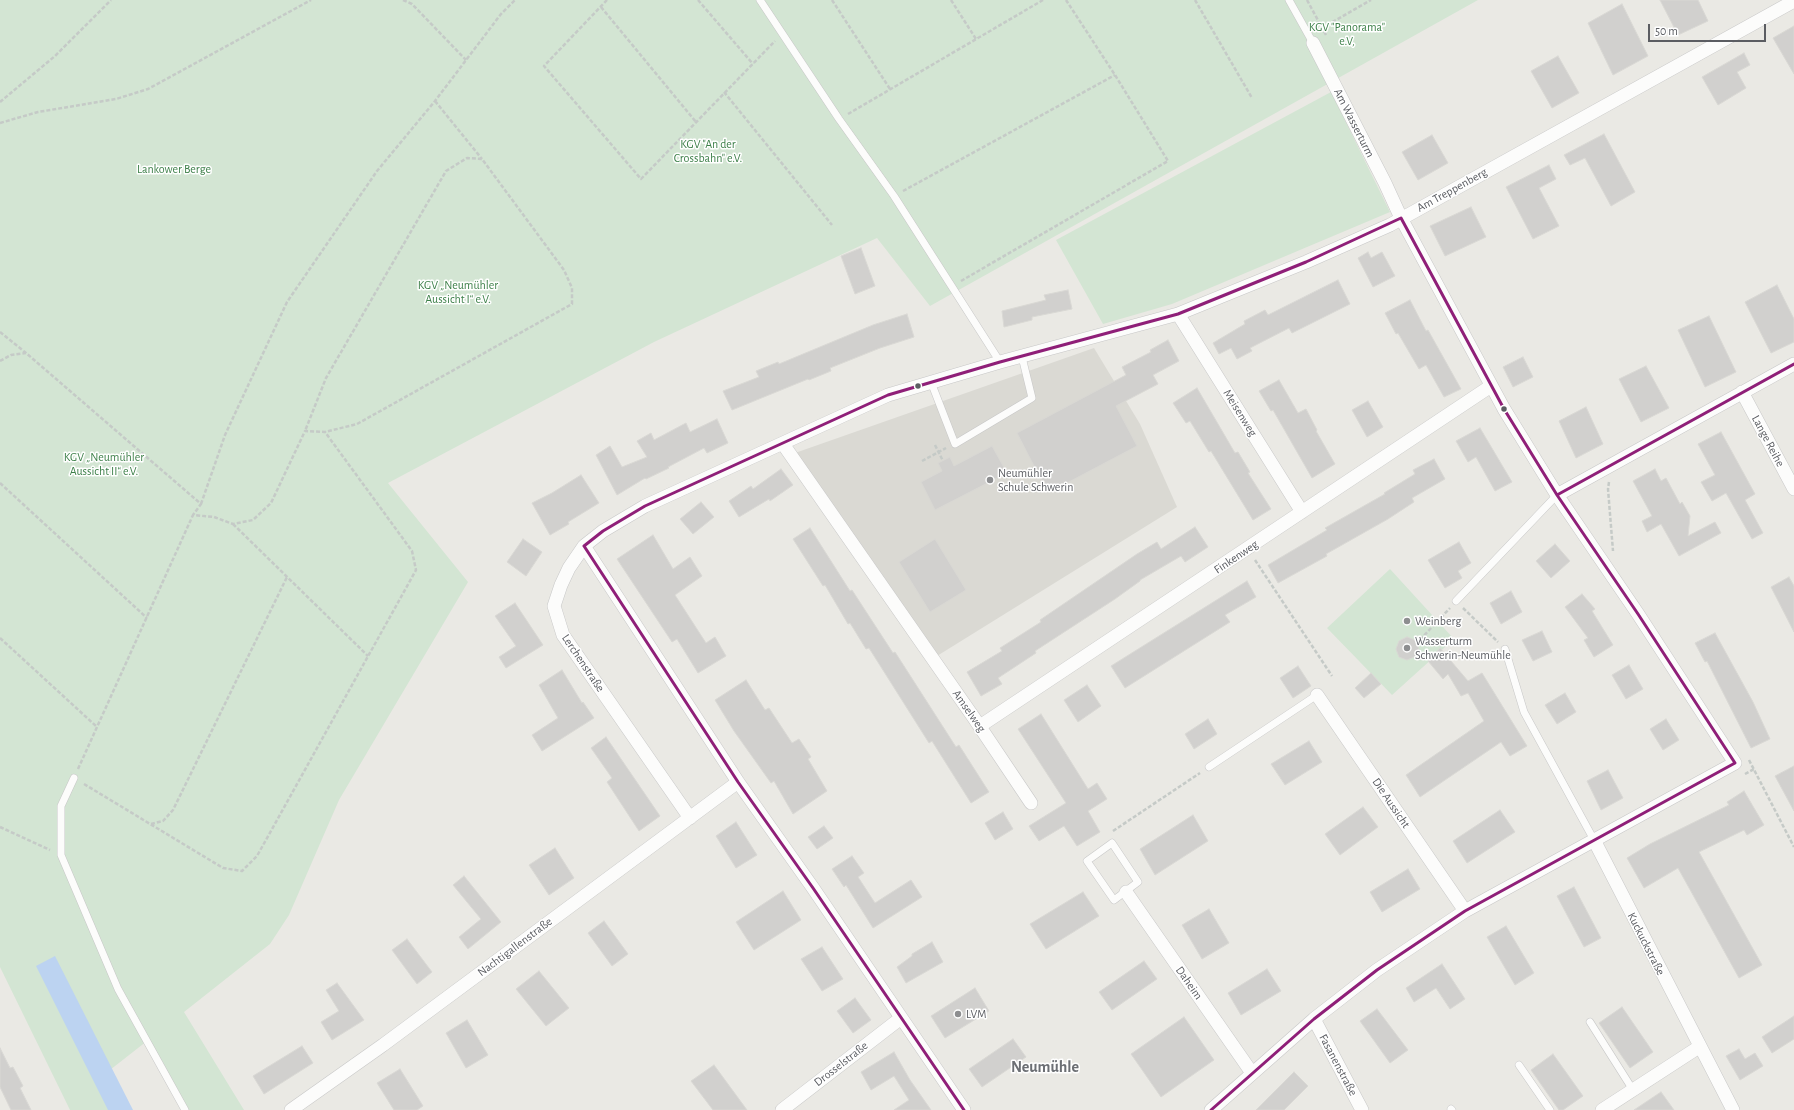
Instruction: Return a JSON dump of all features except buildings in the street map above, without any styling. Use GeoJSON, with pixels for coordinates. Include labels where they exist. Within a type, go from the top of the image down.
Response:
{"type":"FeatureCollection","features":[{"type":"Feature","properties":{"kind":"street","name":"Am Treppenberg"},"geometry":{"type":"LineString","coordinates":[[584,546],[603,531],[645,506],[888,396],[1000,362],[1178,314],[1306,262],[1402,218],[1794,1]]}},
{"type":"Feature","properties":{"kind":"street","name":"Am Wasserturm"},"geometry":{"type":"LineString","coordinates":[[1313,43],[1402,218],[1504,409],[1557,495],[1736,763],[1702,783],[1594,840]]}},
{"type":"Feature","properties":{"kind":"street","name":"Meisenweg"},"geometry":{"type":"LineString","coordinates":[[1178,314],[1302,512]]}},
{"type":"Feature","properties":{"kind":"street"},"geometry":{"type":"LineString","coordinates":[[1557,495],[1794,364]]}},
{"type":"Feature","properties":{"kind":"street","name":"Finkenweg"},"geometry":{"type":"LineString","coordinates":[[980,726],[1491,386]]}},
{"type":"Feature","properties":{"kind":"street","name":"Lange Reihe"},"geometry":{"type":"LineString","coordinates":[[1742,392],[1794,489]]}},
{"type":"Feature","properties":{"kind":"street","name":"Amselweg"},"geometry":{"type":"LineString","coordinates":[[783,444],[980,726],[1031,803]]}},
{"type":"Feature","properties":{"kind":"street"},"geometry":{"type":"LineString","coordinates":[[584,546],[738,782],[964,1110]]}},
{"type":"Feature","properties":{"kind":"street","name":"Lerchenstraße"},"geometry":{"type":"LineString","coordinates":[[584,546],[569,568],[554,606],[563,635],[690,818]]}},
{"type":"Feature","properties":{"kind":"street","name":"Die Aussicht"},"geometry":{"type":"LineString","coordinates":[[1318,695],[1465,911]]}},
{"type":"Feature","properties":{"kind":"street","name":"Nachtigallenstraße"},"geometry":{"type":"LineString","coordinates":[[291,1110],[383,1046],[738,782]]}},
{"type":"Feature","properties":{"kind":"street"},"geometry":{"type":"LineString","coordinates":[[1211,1110],[1314,1019],[1377,970],[1465,911],[1594,840]]}},
{"type":"Feature","properties":{"kind":"street","name":"Kuckuckstraße"},"geometry":{"type":"LineString","coordinates":[[1594,840],[1699,1047],[1733,1110]]}},
{"type":"Feature","properties":{"kind":"street","name":"Daheim"},"geometry":{"type":"LineString","coordinates":[[1126,892],[1252,1073]]}},
{"type":"Feature","properties":{"kind":"street","name":"Drosselstraße"},"geometry":{"type":"LineString","coordinates":[[782,1110],[901,1018]]}},
{"type":"Feature","properties":{"kind":"street","name":"Fasanenstraße"},"geometry":{"type":"LineString","coordinates":[[1314,1019],[1362,1110]]}},
{"type":"Feature","properties":{"kind":"street"},"geometry":{"type":"LineString","coordinates":[[1602,1110],[1699,1047]]}},
{"type":"Feature","properties":{"kind":"lane"},"geometry":{"type":"LineString","coordinates":[[760,0],[838,119],[894,196],[1000,362]]}},
{"type":"Feature","properties":{"kind":"lane"},"geometry":{"type":"LineString","coordinates":[[1288,0],[1313,43]]}},
{"type":"Feature","properties":{"kind":"lane"},"geometry":{"type":"LineString","coordinates":[[931,382],[955,444],[1032,398],[1022,356]]}},
{"type":"Feature","properties":{"kind":"lane"},"geometry":{"type":"LineString","coordinates":[[1456,601],[1557,495]]}},
{"type":"Feature","properties":{"kind":"lane"},"geometry":{"type":"LineString","coordinates":[[1505,649],[1524,712],[1594,840]]}},
{"type":"Feature","properties":{"kind":"lane"},"geometry":{"type":"LineString","coordinates":[[1209,767],[1318,695]]}},
{"type":"Feature","properties":{"kind":"lane"},"geometry":{"type":"LineString","coordinates":[[74,778],[61,806],[61,855],[118,989],[185,1110]]}},
{"type":"Feature","properties":{"kind":"lane"},"geometry":{"type":"LineString","coordinates":[[1112,843],[1138,882],[1126,892],[1114,900],[1087,861],[1112,843]]}},
{"type":"Feature","properties":{"kind":"lane"},"geometry":{"type":"LineString","coordinates":[[1590,1022],[1633,1090]]}},
{"type":"Feature","properties":{"kind":"lane"},"geometry":{"type":"LineString","coordinates":[[1519,1065],[1550,1110]]}},
{"type":"Feature","properties":{"kind":"path"},"geometry":{"type":"LineString","coordinates":[[0,102],[55,56],[111,0]]}},
{"type":"Feature","properties":{"kind":"path"},"geometry":{"type":"LineString","coordinates":[[0,123],[38,112],[116,99],[148,89],[311,0]]}},
{"type":"Feature","properties":{"kind":"path"},"geometry":{"type":"LineString","coordinates":[[403,0],[412,4],[466,60]]}},
{"type":"Feature","properties":{"kind":"path"},"geometry":{"type":"LineString","coordinates":[[325,432],[412,551],[416,570],[257,856],[242,871],[223,868],[74,778],[193,515],[201,504],[225,435],[287,302],[377,171],[435,101],[501,14],[515,0]]}},
{"type":"Feature","properties":{"kind":"path"},"geometry":{"type":"LineString","coordinates":[[607,0],[544,66],[641,179],[782,33]]}},
{"type":"Feature","properties":{"kind":"path"},"geometry":{"type":"LineString","coordinates":[[698,0],[753,64]]}},
{"type":"Feature","properties":{"kind":"path"},"geometry":{"type":"LineString","coordinates":[[832,0],[890,89]]}},
{"type":"Feature","properties":{"kind":"path"},"geometry":{"type":"LineString","coordinates":[[951,0],[976,39]]}},
{"type":"Feature","properties":{"kind":"path"},"geometry":{"type":"LineString","coordinates":[[838,119],[1043,0]]}},
{"type":"Feature","properties":{"kind":"path"},"geometry":{"type":"LineString","coordinates":[[952,286],[1168,161],[1115,75],[1066,0]]}},
{"type":"Feature","properties":{"kind":"path"},"geometry":{"type":"LineString","coordinates":[[1195,0],[1252,98]]}},
{"type":"Feature","properties":{"kind":"path"},"geometry":{"type":"LineString","coordinates":[[1322,28],[1371,0]]}},
{"type":"Feature","properties":{"kind":"path"},"geometry":{"type":"LineString","coordinates":[[600,7],[696,122]]}},
{"type":"Feature","properties":{"kind":"path"},"geometry":{"type":"LineString","coordinates":[[894,196],[1115,75]]}},
{"type":"Feature","properties":{"kind":"path"},"geometry":{"type":"LineString","coordinates":[[724,92],[832,224]]}},
{"type":"Feature","properties":{"kind":"path"},"geometry":{"type":"LineString","coordinates":[[304,431],[325,432],[358,424],[572,304],[572,288],[564,270],[482,159],[435,101]]}},
{"type":"Feature","properties":{"kind":"path"},"geometry":{"type":"LineString","coordinates":[[233,524],[253,520],[271,503],[304,431],[326,378],[446,171],[467,158],[482,159]]}},
{"type":"Feature","properties":{"kind":"path"},"geometry":{"type":"LineString","coordinates":[[0,332],[201,504]]}},
{"type":"Feature","properties":{"kind":"path"},"geometry":{"type":"LineString","coordinates":[[0,361],[11,355],[26,353]]}},
{"type":"Feature","properties":{"kind":"path"},"geometry":{"type":"LineString","coordinates":[[935,445],[943,461]]}},
{"type":"Feature","properties":{"kind":"path"},"geometry":{"type":"LineString","coordinates":[[922,460],[947,448]]}},
{"type":"Feature","properties":{"kind":"path"},"geometry":{"type":"LineString","coordinates":[[1610,573],[1613,551],[1608,489],[1613,463]]}},
{"type":"Feature","properties":{"kind":"path"},"geometry":{"type":"LineString","coordinates":[[0,483],[147,618]]}},
{"type":"Feature","properties":{"kind":"path"},"geometry":{"type":"LineString","coordinates":[[193,515],[214,517],[233,524],[368,656]]}},
{"type":"Feature","properties":{"kind":"path"},"geometry":{"type":"LineString","coordinates":[[1247,549],[1332,676]]}},
{"type":"Feature","properties":{"kind":"path"},"geometry":{"type":"LineString","coordinates":[[150,824],[163,822],[173,810],[287,577]]}},
{"type":"Feature","properties":{"kind":"path"},"geometry":{"type":"LineString","coordinates":[[1416,644],[1456,601],[1505,649]]}},
{"type":"Feature","properties":{"kind":"path"},"geometry":{"type":"LineString","coordinates":[[0,638],[97,727]]}},
{"type":"Feature","properties":{"kind":"path"},"geometry":{"type":"LineString","coordinates":[[1112,843],[1108,835],[1209,767]]}},
{"type":"Feature","properties":{"kind":"path"},"geometry":{"type":"LineString","coordinates":[[1740,776],[1754,769],[1794,847]]}},
{"type":"Feature","properties":{"kind":"path"},"geometry":{"type":"LineString","coordinates":[[0,827],[61,855]]}},
{"type":"Feature","properties":{"kind":"shaded area","name":"Neumühler Schule Schwerin"},"geometry":{"type":"Polygon","coordinates":[[[1094,348],[1140,424],[1177,507],[937,656],[795,453],[1094,348]]]}},
{"type":"Feature","properties":{"kind":"green space"},"geometry":{"type":"Polygon","coordinates":[[[0,0],[1478,0],[930,306],[877,238],[654,342],[388,483],[468,582],[339,800],[289,915],[270,944],[184,1012],[244,1110],[185,1110],[147,1041],[101,1077],[118,1110],[70,1110],[0,967],[0,0]]]}},
{"type":"Feature","properties":{"kind":"green space"},"geometry":{"type":"Polygon","coordinates":[[[1331,92],[1390,212],[1172,304],[1103,324],[1056,240],[1331,92]]]}},
{"type":"Feature","properties":{"kind":"green space"},"geometry":{"type":"Polygon","coordinates":[[[1390,569],[1454,639],[1392,695],[1327,628],[1390,569]]]}},
{"type":"Feature","properties":{"kind":"water"},"geometry":{"type":"Polygon","coordinates":[[[55,956],[133,1110],[108,1110],[36,966],[55,956]]]}},
{"type":"Feature","properties":{"kind":"transit line"},"geometry":{"type":"LineString","coordinates":[[964,1110],[813,888],[738,782],[584,546],[603,531],[645,506],[888,395],[1000,362],[1178,314],[1306,262],[1401,218],[1504,409],[1557,495],[1638,614],[1735,763],[1465,911],[1377,970],[1314,1019],[1211,1110]]}},
{"type":"Feature","properties":{"kind":"transit line"},"geometry":{"type":"LineString","coordinates":[[1557,495],[1794,364]]}},
{"type":"Feature","properties":{"kind":"place","name":"Neumühler Schule Schwerin"},"geometry":{"type":"Point","coordinates":[990,480]}},
{"type":"Feature","properties":{"kind":"place","name":"Weinberg"},"geometry":{"type":"Point","coordinates":[1407,621]}},
{"type":"Feature","properties":{"kind":"place","name":"Wasserturm Schwerin-Neumühle"},"geometry":{"type":"Point","coordinates":[1407,648]}},
{"type":"Feature","properties":{"kind":"place","name":"LVM"},"geometry":{"type":"Point","coordinates":[958,1014]}},
{"type":"Feature","properties":{"kind":"district","name":"Neumühle"},"geometry":{"type":"Point","coordinates":[1045,1067]}},
{"type":"Feature","properties":{"kind":"park label","name":"KGV \"Panorama\" e.V,"},"geometry":{"type":"Point","coordinates":[1347,34]}},
{"type":"Feature","properties":{"kind":"park label","name":"KGV \"An der Crossbahn\" e.V."},"geometry":{"type":"Point","coordinates":[708,151]}},
{"type":"Feature","properties":{"kind":"park label","name":"Lankower Berge"},"geometry":{"type":"Point","coordinates":[174,169]}},
{"type":"Feature","properties":{"kind":"park label","name":"KGV „Neumühler Aussicht I“ e.V."},"geometry":{"type":"Point","coordinates":[458,292]}},
{"type":"Feature","properties":{"kind":"park label","name":"KGV „Neumühler Aussicht II“ e.V."},"geometry":{"type":"Point","coordinates":[104,464]}}]}
